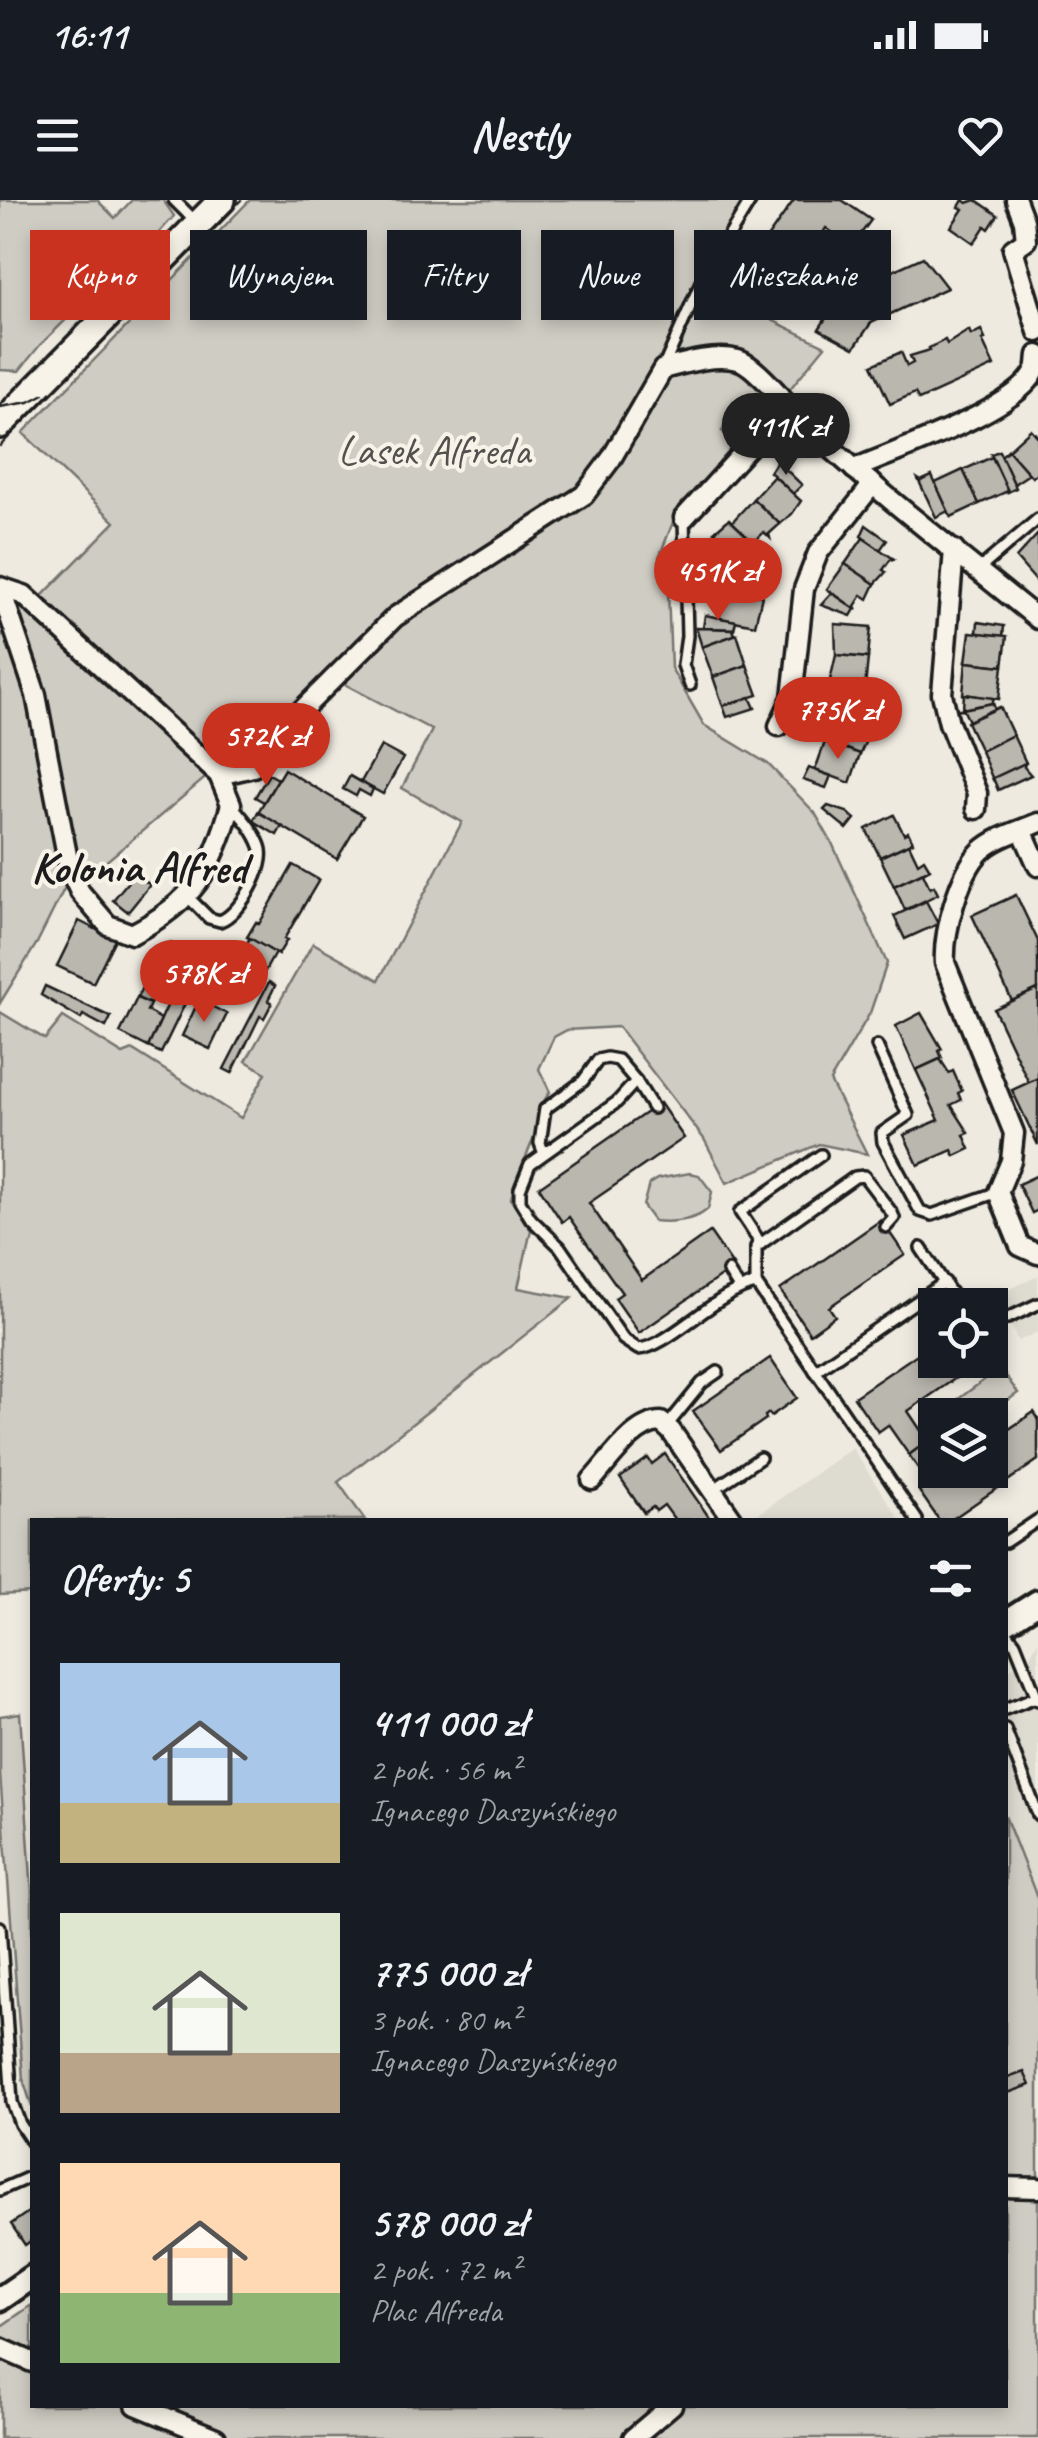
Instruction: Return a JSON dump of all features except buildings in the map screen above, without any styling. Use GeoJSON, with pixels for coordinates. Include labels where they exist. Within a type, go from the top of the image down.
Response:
{"type":"FeatureCollection","features":[{"type":"Feature","properties":{"kind":"main road"},"geometry":{"type":"LineString","coordinates":[[0,426],[222,200]]}},
{"type":"Feature","properties":{"kind":"street"},"geometry":{"type":"LineString","coordinates":[[1016,200],[1032,236],[1013,249],[1038,332]]}},
{"type":"Feature","properties":{"kind":"street"},"geometry":{"type":"LineString","coordinates":[[854,469],[986,412],[1013,395],[1036,371],[1038,355]]}},
{"type":"Feature","properties":{"kind":"street"},"geometry":{"type":"LineString","coordinates":[[219,775],[253,767],[295,716],[395,617],[584,496],[611,459],[663,369],[709,360],[738,360],[749,365],[786,406],[854,469],[1038,618]]}},
{"type":"Feature","properties":{"kind":"street"},"geometry":{"type":"LineString","coordinates":[[684,518],[786,406]]}},
{"type":"Feature","properties":{"kind":"street"},"geometry":{"type":"LineString","coordinates":[[779,726],[792,698],[804,589],[818,554],[873,484]]}},
{"type":"Feature","properties":{"kind":"street"},"geometry":{"type":"LineString","coordinates":[[954,550],[942,694],[949,723],[977,793],[976,808]]}},
{"type":"Feature","properties":{"kind":"street"},"geometry":{"type":"LineString","coordinates":[[0,587],[24,595],[219,775],[231,804],[211,856],[188,898],[166,916],[132,934],[108,925],[80,892],[70,871],[36,695],[0,587]]}},
{"type":"Feature","properties":{"kind":"street"},"geometry":{"type":"LineString","coordinates":[[1038,866],[1030,826],[992,842],[968,868],[944,949],[945,963],[1014,1132],[1012,1161],[998,1192],[1020,1246],[1038,1254]]}},
{"type":"Feature","properties":{"kind":"street"},"geometry":{"type":"LineString","coordinates":[[592,1480],[646,1424],[660,1422],[667,1426],[732,1518]]}},
{"type":"Feature","properties":{"kind":"street"},"geometry":{"type":"LineString","coordinates":[[1008,1624],[1038,1602]]}},
{"type":"Feature","properties":{"kind":"street"},"geometry":{"type":"LineString","coordinates":[[1008,2186],[1038,2188]]}},
{"type":"Feature","properties":{"kind":"street"},"geometry":{"type":"LineString","coordinates":[[0,2298],[30,2277]]}},
{"type":"Feature","properties":{"kind":"street"},"geometry":{"type":"LineString","coordinates":[[0,2348],[30,2361]]}},
{"type":"Feature","properties":{"kind":"street"},"geometry":{"type":"LineString","coordinates":[[143,2408],[216,2438]]}},
{"type":"Feature","properties":{"kind":"street"},"geometry":{"type":"LineString","coordinates":[[633,2438],[668,2408]]}},
{"type":"Feature","properties":{"kind":"lane"},"geometry":{"type":"LineString","coordinates":[[174,200],[198,224]]}},
{"type":"Feature","properties":{"kind":"lane"},"geometry":{"type":"LineString","coordinates":[[663,369],[701,282],[751,200]]}},
{"type":"Feature","properties":{"kind":"lane"},"geometry":{"type":"LineString","coordinates":[[684,518],[687,636],[683,665],[690,684]]}},
{"type":"Feature","properties":{"kind":"lane"},"geometry":{"type":"LineString","coordinates":[[978,570],[1038,519]]}},
{"type":"Feature","properties":{"kind":"lane"},"geometry":{"type":"LineString","coordinates":[[188,898],[209,918],[220,921],[236,911],[261,864],[262,851],[253,832],[231,804]]}},
{"type":"Feature","properties":{"kind":"lane"},"geometry":{"type":"LineString","coordinates":[[876,1046],[908,1115],[886,1128],[883,1142],[920,1210],[932,1215],[998,1192]]}},
{"type":"Feature","properties":{"kind":"lane"},"geometry":{"type":"LineString","coordinates":[[544,1154],[540,1143],[546,1109],[583,1081],[598,1060],[618,1060],[654,1108]]}},
{"type":"Feature","properties":{"kind":"lane"},"geometry":{"type":"LineString","coordinates":[[636,1081],[617,1102],[530,1164],[520,1189],[520,1201],[538,1228],[560,1247],[631,1347],[645,1349],[739,1288],[756,1284]]}},
{"type":"Feature","properties":{"kind":"lane"},"geometry":{"type":"LineString","coordinates":[[761,1244],[740,1212],[821,1155]]}},
{"type":"Feature","properties":{"kind":"lane"},"geometry":{"type":"LineString","coordinates":[[886,1227],[894,1218],[892,1214],[864,1176],[855,1177],[761,1244],[755,1253],[756,1284],[917,1518]]}},
{"type":"Feature","properties":{"kind":"lane"},"geometry":{"type":"LineString","coordinates":[[921,1248],[949,1288]]}},
{"type":"Feature","properties":{"kind":"lane"},"geometry":{"type":"LineString","coordinates":[[728,1271],[739,1288]]}},
{"type":"Feature","properties":{"kind":"lane"},"geometry":{"type":"LineString","coordinates":[[815,1371],[945,1282]]}},
{"type":"Feature","properties":{"kind":"lane"},"geometry":{"type":"LineString","coordinates":[[1008,1318],[1038,1304]]}},
{"type":"Feature","properties":{"kind":"lane"},"geometry":{"type":"LineString","coordinates":[[667,1426],[702,1383],[718,1372]]}},
{"type":"Feature","properties":{"kind":"lane"},"geometry":{"type":"LineString","coordinates":[[712,1490],[760,1458]]}},
{"type":"Feature","properties":{"kind":"lane"},"geometry":{"type":"LineString","coordinates":[[1008,1540],[1038,1520]]}},
{"type":"Feature","properties":{"kind":"lane"},"geometry":{"type":"LineString","coordinates":[[1008,1631],[1038,1698],[1008,1709]]}},
{"type":"Feature","properties":{"kind":"lane"},"geometry":{"type":"LineString","coordinates":[[1008,1737],[1038,1815]]}},
{"type":"Feature","properties":{"kind":"lane"},"geometry":{"type":"LineString","coordinates":[[0,1926],[12,2102],[30,2139]]}},
{"type":"Feature","properties":{"kind":"lane"},"geometry":{"type":"LineString","coordinates":[[0,2190],[30,2177]]}},
{"type":"Feature","properties":{"kind":"shaded area"},"geometry":{"type":"Polygon","coordinates":[[[1038,1276],[1038,1332],[1018,1341],[1008,1319],[1008,1290],[1038,1276]]]}},
{"type":"Feature","properties":{"kind":"shaded area"},"geometry":{"type":"Polygon","coordinates":[[[852,1448],[899,1518],[753,1518],[852,1448]]]}},
{"type":"Feature","properties":{"kind":"shaded area"},"geometry":{"type":"Polygon","coordinates":[[[1038,1642],[1038,1900],[1008,1824],[1008,1671],[1029,1657],[1038,1642]]]}},
{"type":"Feature","properties":{"kind":"green space"},"geometry":{"type":"Polygon","coordinates":[[[0,200],[97,200],[115,218],[132,200],[163,200],[174,216],[161,230],[30,230],[30,320],[66,320],[19,371],[0,370],[0,200]]]}},
{"type":"Feature","properties":{"kind":"green space","name":"Lasek Alfreda"},"geometry":{"type":"Polygon","coordinates":[[[250,200],[744,200],[725,230],[694,230],[694,320],[772,320],[825,346],[763,422],[746,406],[722,431],[739,448],[676,515],[659,557],[668,590],[671,668],[704,725],[768,764],[815,813],[887,963],[870,1013],[830,1081],[867,1154],[819,1144],[727,1183],[704,1139],[618,1027],[567,1030],[554,1037],[539,1069],[550,1092],[511,1200],[531,1230],[518,1288],[572,1298],[338,1482],[364,1518],[30,1518],[30,1593],[0,1595],[0,1012],[45,1039],[63,1017],[123,1054],[133,1050],[241,1118],[266,1073],[246,1061],[313,943],[379,980],[462,822],[402,788],[432,730],[327,675],[256,759],[225,769],[39,599],[115,522],[23,433],[133,320],[170,320],[170,282],[190,262],[190,320],[367,320],[367,230],[221,230],[250,200]]]}},
{"type":"Feature","properties":{"kind":"green space"},"geometry":{"type":"Polygon","coordinates":[[[9,596],[26,603],[210,774],[83,881],[75,870],[9,596]]]}},
{"type":"Feature","properties":{"kind":"green space"},"geometry":{"type":"Polygon","coordinates":[[[9,629],[65,887],[0,1003],[0,638],[9,629]]]}},
{"type":"Feature","properties":{"kind":"green space"},"geometry":{"type":"Polygon","coordinates":[[[690,1173],[699,1175],[712,1192],[708,1209],[683,1220],[654,1221],[643,1206],[649,1184],[690,1173]]]}},
{"type":"Feature","properties":{"kind":"green space"},"geometry":{"type":"Polygon","coordinates":[[[987,1378],[1007,1378],[1018,1393],[1008,1400],[960,1398],[987,1378]]]}},
{"type":"Feature","properties":{"kind":"green space"},"geometry":{"type":"Polygon","coordinates":[[[20,1713],[30,1864],[30,2101],[23,2079],[0,1774],[0,1716],[20,1713]]]}},
{"type":"Feature","properties":{"kind":"green space"},"geometry":{"type":"Polygon","coordinates":[[[1008,1824],[1038,1900],[1038,2177],[1008,2176],[1008,1824]]]}},
{"type":"Feature","properties":{"kind":"green space"},"geometry":{"type":"Polygon","coordinates":[[[1008,2196],[1038,2196],[1038,2438],[0,2438],[0,2327],[30,2306],[30,2408],[1008,2408],[1008,2196]]]}},
{"type":"Feature","properties":{"kind":"tram line"},"geometry":{"type":"LineString","coordinates":[[0,446],[241,200]]}},
{"type":"Feature","properties":{"kind":"tram line"},"geometry":{"type":"LineString","coordinates":[[0,407],[29,402],[44,394]]}},
{"type":"Feature","properties":{"kind":"district","name":"Kolonia Alfred"},"geometry":{"type":"Point","coordinates":[139,866]}}]}
